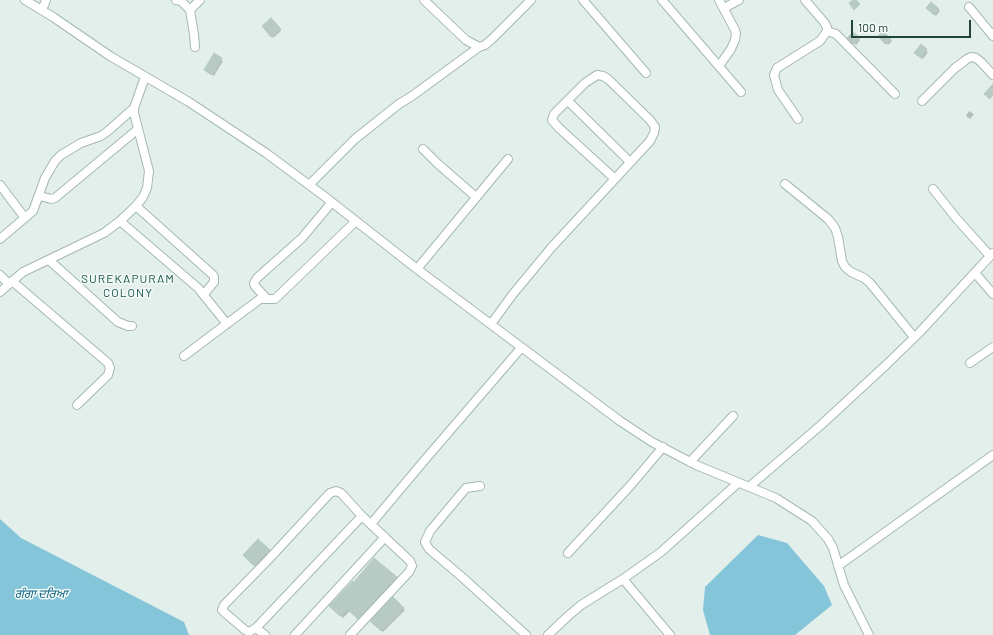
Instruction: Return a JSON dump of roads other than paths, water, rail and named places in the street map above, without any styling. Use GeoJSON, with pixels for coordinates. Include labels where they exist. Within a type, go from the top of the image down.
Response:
{"type":"FeatureCollection","features":[{"type":"Feature","properties":{"kind":"street"},"geometry":{"type":"LineString","coordinates":[[25,0],[110,56],[221,122],[266,153],[521,348],[620,421],[690,462],[776,498],[812,521],[828,539],[852,603],[869,635]]}},
{"type":"Feature","properties":{"kind":"street"},"geometry":{"type":"LineString","coordinates":[[42,10],[46,0]]}},
{"type":"Feature","properties":{"kind":"street"},"geometry":{"type":"LineString","coordinates":[[176,0],[181,1],[190,10],[194,34],[194,47]]}},
{"type":"Feature","properties":{"kind":"street"},"geometry":{"type":"LineString","coordinates":[[190,10],[200,0]]}},
{"type":"Feature","properties":{"kind":"street"},"geometry":{"type":"LineString","coordinates":[[424,0],[466,40],[479,47]]}},
{"type":"Feature","properties":{"kind":"street"},"geometry":{"type":"LineString","coordinates":[[308,185],[355,139],[399,104],[479,47],[485,45],[531,0]]}},
{"type":"Feature","properties":{"kind":"street"},"geometry":{"type":"LineString","coordinates":[[583,0],[646,73]]}},
{"type":"Feature","properties":{"kind":"street"},"geometry":{"type":"LineString","coordinates":[[662,0],[741,92]]}},
{"type":"Feature","properties":{"kind":"street"},"geometry":{"type":"LineString","coordinates":[[719,0],[736,34],[731,48],[720,66]]}},
{"type":"Feature","properties":{"kind":"street"},"geometry":{"type":"LineString","coordinates":[[724,8],[739,0]]}},
{"type":"Feature","properties":{"kind":"street"},"geometry":{"type":"LineString","coordinates":[[798,119],[778,90],[774,81],[774,71],[820,41],[827,31],[827,27],[824,22],[805,0]]}},
{"type":"Feature","properties":{"kind":"street"},"geometry":{"type":"LineString","coordinates":[[970,7],[993,36]]}},
{"type":"Feature","properties":{"kind":"street"},"geometry":{"type":"LineString","coordinates":[[827,31],[836,34],[895,94]]}},
{"type":"Feature","properties":{"kind":"street"},"geometry":{"type":"LineString","coordinates":[[922,101],[955,68],[971,57],[976,58],[993,73]]}},
{"type":"Feature","properties":{"kind":"street"},"geometry":{"type":"LineString","coordinates":[[490,324],[552,248],[650,141],[654,133],[655,127],[650,120],[608,79],[597,75],[589,80],[554,114],[552,120],[615,179]]}},
{"type":"Feature","properties":{"kind":"street"},"geometry":{"type":"LineString","coordinates":[[0,239],[33,211],[40,196],[45,178],[61,155],[81,143],[101,136],[134,108],[145,77]]}},
{"type":"Feature","properties":{"kind":"street"},"geometry":{"type":"LineString","coordinates":[[568,100],[630,162]]}},
{"type":"Feature","properties":{"kind":"street"},"geometry":{"type":"LineString","coordinates":[[0,292],[23,272],[104,233],[136,206],[145,192],[149,176],[146,156],[138,129],[134,108]]}},
{"type":"Feature","properties":{"kind":"street"},"geometry":{"type":"LineString","coordinates":[[40,196],[51,199],[55,198],[138,129]]}},
{"type":"Feature","properties":{"kind":"street"},"geometry":{"type":"LineString","coordinates":[[423,148],[438,164],[476,197]]}},
{"type":"Feature","properties":{"kind":"street"},"geometry":{"type":"LineString","coordinates":[[417,269],[508,159]]}},
{"type":"Feature","properties":{"kind":"street"},"geometry":{"type":"LineString","coordinates":[[785,184],[828,219],[835,228],[842,261],[845,267],[870,283],[914,337]]}},
{"type":"Feature","properties":{"kind":"street"},"geometry":{"type":"LineString","coordinates":[[0,185],[25,218]]}},
{"type":"Feature","properties":{"kind":"street"},"geometry":{"type":"LineString","coordinates":[[749,487],[847,401],[914,337],[991,255],[956,218],[933,189]]}},
{"type":"Feature","properties":{"kind":"street"},"geometry":{"type":"LineString","coordinates":[[332,202],[302,238],[257,278],[254,283],[255,286],[266,298],[276,300],[356,221]]}},
{"type":"Feature","properties":{"kind":"street"},"geometry":{"type":"LineString","coordinates":[[136,206],[213,275],[214,282],[204,294]]}},
{"type":"Feature","properties":{"kind":"street"},"geometry":{"type":"LineString","coordinates":[[120,221],[198,288],[227,324]]}},
{"type":"Feature","properties":{"kind":"street"},"geometry":{"type":"LineString","coordinates":[[49,260],[118,322],[123,325],[132,326]]}},
{"type":"Feature","properties":{"kind":"street"},"geometry":{"type":"LineString","coordinates":[[975,273],[993,294]]}},
{"type":"Feature","properties":{"kind":"street"},"geometry":{"type":"LineString","coordinates":[[0,276],[10,282],[108,363],[110,368],[108,375],[77,405]]}},
{"type":"Feature","properties":{"kind":"street"},"geometry":{"type":"LineString","coordinates":[[184,356],[260,299],[266,298]]}},
{"type":"Feature","properties":{"kind":"street"},"geometry":{"type":"LineString","coordinates":[[970,363],[993,347]]}},
{"type":"Feature","properties":{"kind":"street"},"geometry":{"type":"LineString","coordinates":[[371,524],[521,348]]}},
{"type":"Feature","properties":{"kind":"street"},"geometry":{"type":"LineString","coordinates":[[690,462],[733,416]]}},
{"type":"Feature","properties":{"kind":"street"},"geometry":{"type":"LineString","coordinates":[[568,553],[630,486],[663,447]]}},
{"type":"Feature","properties":{"kind":"street"},"geometry":{"type":"LineString","coordinates":[[838,566],[993,455]]}},
{"type":"Feature","properties":{"kind":"street"},"geometry":{"type":"LineString","coordinates":[[548,635],[581,605],[623,579],[661,552],[738,483]]}},
{"type":"Feature","properties":{"kind":"street"},"geometry":{"type":"LineString","coordinates":[[480,486],[466,488],[430,531],[425,542],[429,549],[526,635]]}},
{"type":"Feature","properties":{"kind":"street"},"geometry":{"type":"LineString","coordinates":[[350,635],[411,569],[412,566],[410,561],[341,494],[336,491],[332,492],[226,602],[223,607],[224,612],[239,626],[249,632],[256,628],[362,516]]}},
{"type":"Feature","properties":{"kind":"street"},"geometry":{"type":"LineString","coordinates":[[295,635],[385,537]]}},
{"type":"Feature","properties":{"kind":"street"},"geometry":{"type":"LineString","coordinates":[[623,579],[670,635]]}},
{"type":"Feature","properties":{"kind":"street"},"geometry":{"type":"LineString","coordinates":[[256,628],[265,635]]}},
{"type":"Feature","properties":{"kind":"water","name":"ਗੰਗਾ ਦਰਿਆ"},"geometry":{"type":"Polygon","coordinates":[[[0,519],[21,538],[184,622],[189,635],[0,635],[0,519]]]}},
{"type":"Feature","properties":{"kind":"water"},"geometry":{"type":"Polygon","coordinates":[[[758,535],[787,543],[824,586],[832,605],[795,635],[710,635],[703,610],[705,587],[758,535]]]}},
{"type":"Feature","properties":{"kind":"district","name":"SUREKAPURAM COLONY"},"geometry":{"type":"Point","coordinates":[128,286]}}]}
